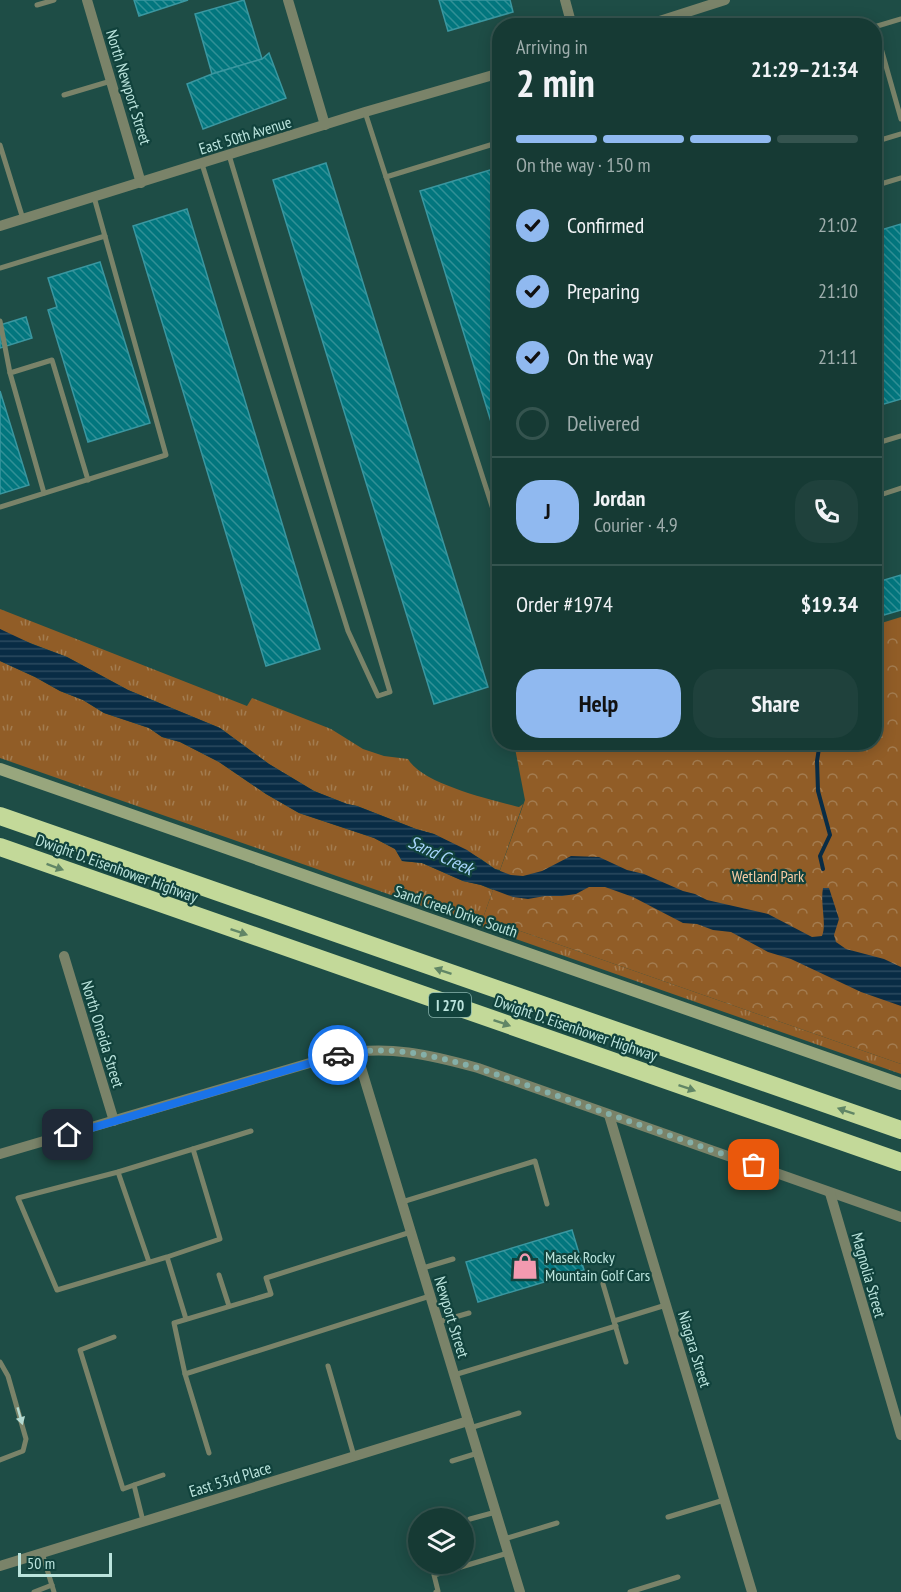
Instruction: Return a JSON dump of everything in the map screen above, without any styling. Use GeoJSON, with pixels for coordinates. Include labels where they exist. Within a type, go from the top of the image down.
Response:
{"type":"FeatureCollection","features":[{"type":"Feature","properties":{"kind":"highway","name":"Dwight D. Eisenhower Highway"},"geometry":{"type":"LineString","coordinates":[[0,816],[901,1130]]}},
{"type":"Feature","properties":{"kind":"highway","name":"Dwight D. Eisenhower Highway"},"geometry":{"type":"LineString","coordinates":[[0,847],[901,1162]]}},
{"type":"Feature","properties":{"kind":"main road","name":"Sand Creek Drive South"},"geometry":{"type":"LineString","coordinates":[[0,769],[901,1084]]}},
{"type":"Feature","properties":{"kind":"street","name":"North Newport Street"},"geometry":{"type":"LineString","coordinates":[[87,0],[141,183]]}},
{"type":"Feature","properties":{"kind":"street"},"geometry":{"type":"LineString","coordinates":[[288,0],[325,125]]}},
{"type":"Feature","properties":{"kind":"street"},"geometry":{"type":"LineString","coordinates":[[565,0],[570,18]]}},
{"type":"Feature","properties":{"kind":"street"},"geometry":{"type":"LineString","coordinates":[[669,18],[725,0]]}},
{"type":"Feature","properties":{"kind":"street","name":"East 50th Avenue"},"geometry":{"type":"LineString","coordinates":[[0,226],[365,112],[492,75]]}},
{"type":"Feature","properties":{"kind":"street","name":"North Oneida Street"},"geometry":{"type":"LineString","coordinates":[[64,956],[114,1121]]}},
{"type":"Feature","properties":{"kind":"street"},"geometry":{"type":"LineString","coordinates":[[0,1155],[356,1051],[392,1050],[434,1056],[478,1068],[901,1217]]}},
{"type":"Feature","properties":{"kind":"street","name":"Newport Street"},"geometry":{"type":"LineString","coordinates":[[356,1051],[520,1592]]}},
{"type":"Feature","properties":{"kind":"street","name":"Niagara Street"},"geometry":{"type":"LineString","coordinates":[[609,1115],[753,1592]]}},
{"type":"Feature","properties":{"kind":"street","name":"Magnolia Street"},"geometry":{"type":"LineString","coordinates":[[830,1193],[901,1435]]}},
{"type":"Feature","properties":{"kind":"street","name":"East 53rd Place"},"geometry":{"type":"LineString","coordinates":[[0,1566],[354,1456],[469,1424]]}},
{"type":"Feature","properties":{"kind":"lane"},"geometry":{"type":"LineString","coordinates":[[38,5],[54,0]]}},
{"type":"Feature","properties":{"kind":"lane"},"geometry":{"type":"LineString","coordinates":[[882,25],[901,19]]}},
{"type":"Feature","properties":{"kind":"lane"},"geometry":{"type":"LineString","coordinates":[[882,52],[901,120]]}},
{"type":"Feature","properties":{"kind":"lane"},"geometry":{"type":"LineString","coordinates":[[64,95],[111,81]]}},
{"type":"Feature","properties":{"kind":"lane"},"geometry":{"type":"LineString","coordinates":[[365,112],[492,506]]}},
{"type":"Feature","properties":{"kind":"lane"},"geometry":{"type":"LineString","coordinates":[[882,140],[901,134]]}},
{"type":"Feature","properties":{"kind":"lane"},"geometry":{"type":"LineString","coordinates":[[386,177],[492,144]]}},
{"type":"Feature","properties":{"kind":"lane"},"geometry":{"type":"LineString","coordinates":[[0,146],[23,219]]}},
{"type":"Feature","properties":{"kind":"lane"},"geometry":{"type":"LineString","coordinates":[[202,164],[348,631],[378,696],[390,692],[229,155]]}},
{"type":"Feature","properties":{"kind":"lane"},"geometry":{"type":"LineString","coordinates":[[882,184],[901,178]]}},
{"type":"Feature","properties":{"kind":"lane"},"geometry":{"type":"LineString","coordinates":[[0,507],[166,455],[94,197]]}},
{"type":"Feature","properties":{"kind":"lane"},"geometry":{"type":"LineString","coordinates":[[0,268],[105,236]]}},
{"type":"Feature","properties":{"kind":"lane"},"geometry":{"type":"LineString","coordinates":[[0,321],[10,373],[44,493]]}},
{"type":"Feature","properties":{"kind":"lane"},"geometry":{"type":"LineString","coordinates":[[10,373],[52,360],[88,480]]}},
{"type":"Feature","properties":{"kind":"lane"},"geometry":{"type":"LineString","coordinates":[[882,441],[901,435]]}},
{"type":"Feature","properties":{"kind":"lane"},"geometry":{"type":"LineString","coordinates":[[882,494],[901,488]]}},
{"type":"Feature","properties":{"kind":"lane"},"geometry":{"type":"LineString","coordinates":[[193,1149],[220,1239],[57,1290],[18,1198],[118,1172],[250,1131]]}},
{"type":"Feature","properties":{"kind":"lane"},"geometry":{"type":"LineString","coordinates":[[402,1202],[535,1161],[548,1204]]}},
{"type":"Feature","properties":{"kind":"lane"},"geometry":{"type":"LineString","coordinates":[[118,1172],[149,1262]]}},
{"type":"Feature","properties":{"kind":"lane"},"geometry":{"type":"LineString","coordinates":[[209,1453],[185,1374],[174,1323],[271,1294],[266,1278],[411,1232]]}},
{"type":"Feature","properties":{"kind":"lane"},"geometry":{"type":"LineString","coordinates":[[167,1257],[186,1319]]}},
{"type":"Feature","properties":{"kind":"lane"},"geometry":{"type":"LineString","coordinates":[[422,1268],[453,1259]]}},
{"type":"Feature","properties":{"kind":"lane"},"geometry":{"type":"LineString","coordinates":[[219,1275],[230,1306]]}},
{"type":"Feature","properties":{"kind":"lane"},"geometry":{"type":"LineString","coordinates":[[603,1284],[626,1362]]}},
{"type":"Feature","properties":{"kind":"lane"},"geometry":{"type":"LineString","coordinates":[[185,1374],[430,1296]]}},
{"type":"Feature","properties":{"kind":"lane"},"geometry":{"type":"LineString","coordinates":[[454,1375],[615,1324],[666,1305]]}},
{"type":"Feature","properties":{"kind":"lane"},"geometry":{"type":"LineString","coordinates":[[438,1322],[469,1313]]}},
{"type":"Feature","properties":{"kind":"lane"},"geometry":{"type":"LineString","coordinates":[[114,1338],[80,1350],[123,1489],[163,1475]]}},
{"type":"Feature","properties":{"kind":"lane"},"geometry":{"type":"LineString","coordinates":[[0,1362],[8,1376],[26,1439],[22,1451],[0,1460]]}},
{"type":"Feature","properties":{"kind":"lane"},"geometry":{"type":"LineString","coordinates":[[328,1366],[354,1456]]}},
{"type":"Feature","properties":{"kind":"lane"},"geometry":{"type":"LineString","coordinates":[[469,1424],[519,1413]]}},
{"type":"Feature","properties":{"kind":"lane"},"geometry":{"type":"LineString","coordinates":[[452,1461],[478,1453]]}},
{"type":"Feature","properties":{"kind":"lane"},"geometry":{"type":"LineString","coordinates":[[134,1485],[143,1521]]}},
{"type":"Feature","properties":{"kind":"lane"},"geometry":{"type":"LineString","coordinates":[[668,1517],[725,1500]]}},
{"type":"Feature","properties":{"kind":"lane"},"geometry":{"type":"LineString","coordinates":[[474,1518],[496,1512]]}},
{"type":"Feature","properties":{"kind":"lane"},"geometry":{"type":"LineString","coordinates":[[504,1539],[557,1523]]}},
{"type":"Feature","properties":{"kind":"lane"},"geometry":{"type":"LineString","coordinates":[[42,1553],[54,1592]]}},
{"type":"Feature","properties":{"kind":"lane"},"geometry":{"type":"LineString","coordinates":[[436,1592],[438,1591],[434,1575],[508,1553]]}},
{"type":"Feature","properties":{"kind":"lane"},"geometry":{"type":"LineString","coordinates":[[630,1592],[678,1577]]}},
{"type":"Feature","properties":{"kind":"lane"},"geometry":{"type":"LineString","coordinates":[[34,1592],[52,1585]]}},
{"type":"Feature","properties":{"kind":"green space"},"geometry":{"type":"Polygon","coordinates":[[[0,609],[247,706],[252,698],[331,729],[363,749],[384,756],[408,759],[427,776],[459,790],[519,807],[523,804],[500,870],[434,834],[314,791],[269,764],[220,728],[128,690],[67,657],[9,635],[0,629],[0,609]]]}},
{"type":"Feature","properties":{"kind":"green space","name":"Wetland Park"},"geometry":{"type":"Polygon","coordinates":[[[901,617],[901,1064],[483,918],[525,800],[515,750],[882,750],[882,623],[901,617]]]}},
{"type":"Feature","properties":{"kind":"green space"},"geometry":{"type":"Polygon","coordinates":[[[0,661],[83,700],[104,713],[149,728],[162,737],[180,742],[219,762],[299,813],[374,838],[395,849],[402,861],[422,863],[463,881],[493,890],[483,918],[901,1064],[901,1074],[0,758],[0,661]]]}},
{"type":"Feature","properties":{"kind":"water","name":"Sand Creek"},"geometry":{"type":"Polygon","coordinates":[[[0,629],[67,657],[128,690],[220,728],[269,764],[314,791],[434,834],[467,850],[495,869],[511,875],[523,876],[542,871],[571,856],[599,857],[707,900],[768,914],[812,937],[822,936],[823,888],[829,888],[839,919],[834,935],[836,942],[846,949],[884,959],[901,967],[901,1006],[861,992],[791,959],[768,952],[731,932],[683,923],[633,897],[605,887],[589,887],[576,894],[528,899],[513,897],[463,881],[422,863],[402,861],[395,849],[374,838],[299,813],[219,762],[180,742],[162,737],[149,728],[104,713],[83,700],[0,661],[0,629]]]}},
{"type":"Feature","properties":{"kind":"building"},"geometry":{"type":"Polygon","coordinates":[[[134,0],[188,0],[139,16],[134,0]]]}},
{"type":"Feature","properties":{"kind":"building"},"geometry":{"type":"Polygon","coordinates":[[[244,0],[262,59],[212,74],[195,14],[244,0]]]}},
{"type":"Feature","properties":{"kind":"building"},"geometry":{"type":"Polygon","coordinates":[[[439,0],[510,0],[513,12],[448,31],[439,0]]]}},
{"type":"Feature","properties":{"kind":"building"},"geometry":{"type":"Polygon","coordinates":[[[269,53],[286,98],[203,129],[187,84],[262,59],[269,53]]]}},
{"type":"Feature","properties":{"kind":"building"},"geometry":{"type":"Polygon","coordinates":[[[326,163],[488,687],[434,704],[273,180],[326,163]]]}},
{"type":"Feature","properties":{"kind":"building"},"geometry":{"type":"Polygon","coordinates":[[[492,169],[492,425],[420,191],[492,169]]]}},
{"type":"Feature","properties":{"kind":"building"},"geometry":{"type":"Polygon","coordinates":[[[187,209],[320,649],[266,666],[133,226],[187,209]]]}},
{"type":"Feature","properties":{"kind":"building"},"geometry":{"type":"Polygon","coordinates":[[[901,224],[901,399],[882,405],[882,230],[901,224]]]}},
{"type":"Feature","properties":{"kind":"building"},"geometry":{"type":"Polygon","coordinates":[[[100,262],[150,423],[88,442],[48,310],[57,307],[48,278],[100,262]]]}},
{"type":"Feature","properties":{"kind":"building"},"geometry":{"type":"Polygon","coordinates":[[[26,317],[32,338],[0,348],[0,325],[26,317]]]}},
{"type":"Feature","properties":{"kind":"building"},"geometry":{"type":"Polygon","coordinates":[[[0,391],[29,485],[0,494],[0,391]]]}},
{"type":"Feature","properties":{"kind":"building"},"geometry":{"type":"Polygon","coordinates":[[[901,575],[901,610],[882,616],[882,581],[901,575]]]}},
{"type":"Feature","properties":{"kind":"building","name":"Masek Rocky Mountain Golf Cars"},"geometry":{"type":"Polygon","coordinates":[[[572,1230],[584,1270],[478,1302],[466,1262],[572,1230]]]}},
{"type":"Feature","properties":{"kind":"waterway"},"geometry":{"type":"LineString","coordinates":[[819,750],[818,791],[830,835],[820,856],[823,869]]}},
{"type":"Feature","properties":{"kind":"way so far"},"geometry":{"type":"LineString","coordinates":[[338,1055],[356,1051],[392,1050],[434,1056],[478,1068],[754,1165]]}},
{"type":"Feature","properties":{"kind":"place","name":"Masek Rocky Mountain Golf Cars"},"geometry":{"type":"Point","coordinates":[525,1266]}},
{"type":"Feature","properties":{"kind":"route"},"geometry":{"type":"LineString","coordinates":[[68,1135],[338,1055]]}}]}
